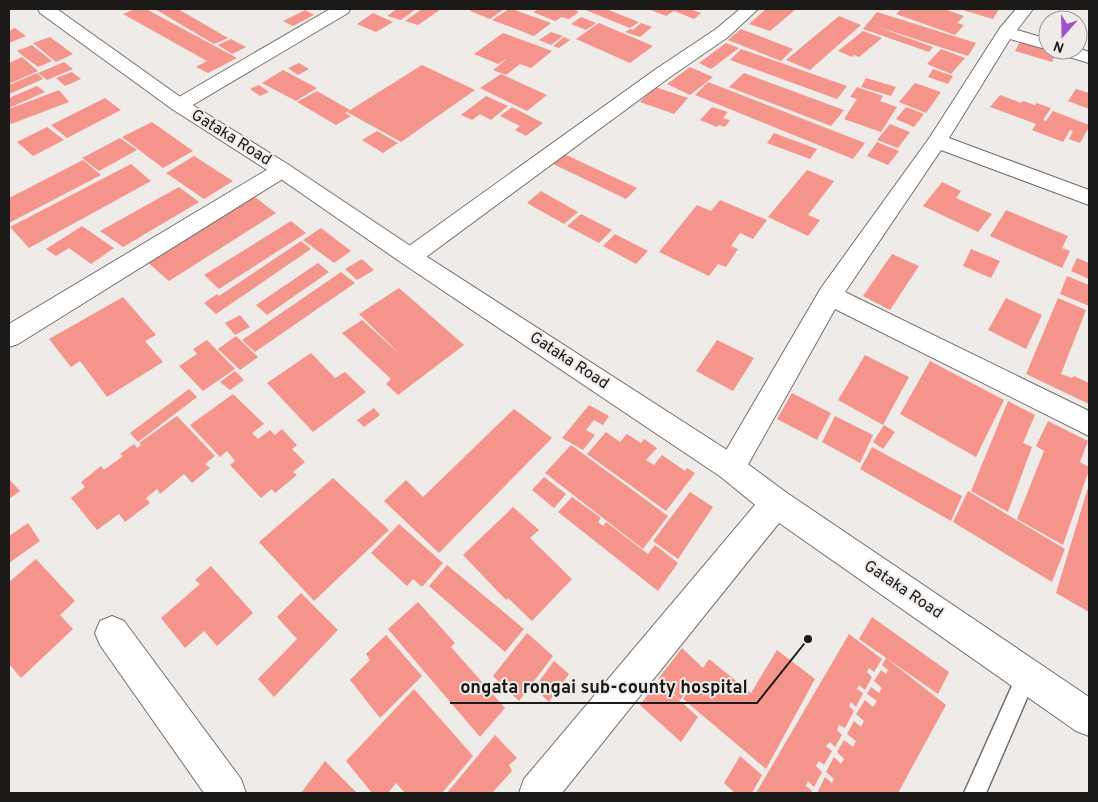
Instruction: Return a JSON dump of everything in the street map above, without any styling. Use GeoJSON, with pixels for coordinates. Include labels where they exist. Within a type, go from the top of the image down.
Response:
{"type":"FeatureCollection","features":[{"type":"Feature","properties":{"kind":"street","name":"Gataka Road"},"geometry":{"type":"LineString","coordinates":[[46,9],[179,105],[282,170],[410,257],[731,468],[776,503],[1089,718]]}},
{"type":"Feature","properties":{"kind":"street"},"geometry":{"type":"LineString","coordinates":[[179,105],[342,9]]}},
{"type":"Feature","properties":{"kind":"street"},"geometry":{"type":"LineString","coordinates":[[410,257],[663,73],[722,33],[750,9]]}},
{"type":"Feature","properties":{"kind":"street"},"geometry":{"type":"LineString","coordinates":[[731,468],[830,295],[937,141],[1006,32],[1025,9]]}},
{"type":"Feature","properties":{"kind":"street"},"geometry":{"type":"LineString","coordinates":[[1006,32],[1038,42]]}},
{"type":"Feature","properties":{"kind":"street"},"geometry":{"type":"LineString","coordinates":[[937,141],[1089,198]]}},
{"type":"Feature","properties":{"kind":"street"},"geometry":{"type":"LineString","coordinates":[[9,337],[282,170]]}},
{"type":"Feature","properties":{"kind":"street"},"geometry":{"type":"LineString","coordinates":[[830,295],[1089,424]]}},
{"type":"Feature","properties":{"kind":"street"},"geometry":{"type":"LineString","coordinates":[[538,793],[776,503]]}},
{"type":"Feature","properties":{"kind":"street"},"geometry":{"type":"LineString","coordinates":[[112,633],[227,793]]}},
{"type":"Feature","properties":{"kind":"lane"},"geometry":{"type":"LineString","coordinates":[[976,793],[1027,675]]}},
{"type":"Feature","properties":{"kind":"building"},"geometry":{"type":"Polygon","coordinates":[[[135,9],[146,9],[237,58],[208,73],[196,67],[207,61],[123,14],[135,9]]]}},
{"type":"Feature","properties":{"kind":"building"},"geometry":{"type":"Polygon","coordinates":[[[155,9],[178,9],[228,38],[214,44],[155,9]]]}},
{"type":"Feature","properties":{"kind":"building"},"geometry":{"type":"Polygon","coordinates":[[[397,9],[416,9],[401,20],[387,16],[397,9]]]}},
{"type":"Feature","properties":{"kind":"building"},"geometry":{"type":"Polygon","coordinates":[[[422,9],[441,9],[418,25],[405,21],[422,9]]]}},
{"type":"Feature","properties":{"kind":"building"},"geometry":{"type":"Polygon","coordinates":[[[473,9],[504,9],[490,19],[470,11],[473,9]]]}},
{"type":"Feature","properties":{"kind":"building"},"geometry":{"type":"Polygon","coordinates":[[[509,9],[551,23],[534,36],[492,20],[509,9]]]}},
{"type":"Feature","properties":{"kind":"building"},"geometry":{"type":"Polygon","coordinates":[[[539,9],[573,9],[579,12],[569,19],[562,17],[555,21],[533,12],[539,9]]]}},
{"type":"Feature","properties":{"kind":"building"},"geometry":{"type":"Polygon","coordinates":[[[583,9],[606,9],[639,22],[630,28],[583,9]]]}},
{"type":"Feature","properties":{"kind":"building"},"geometry":{"type":"Polygon","coordinates":[[[648,9],[690,9],[701,13],[694,19],[674,11],[666,16],[648,9]]]}},
{"type":"Feature","properties":{"kind":"building"},"geometry":{"type":"Polygon","coordinates":[[[766,9],[796,9],[770,31],[749,24],[766,9]]]}},
{"type":"Feature","properties":{"kind":"building"},"geometry":{"type":"Polygon","coordinates":[[[901,9],[944,9],[964,16],[957,23],[964,25],[955,35],[896,14],[901,9]]]}},
{"type":"Feature","properties":{"kind":"building"},"geometry":{"type":"Polygon","coordinates":[[[959,9],[999,9],[993,19],[959,9]]]}},
{"type":"Feature","properties":{"kind":"building"},"geometry":{"type":"Polygon","coordinates":[[[305,10],[314,15],[293,26],[283,21],[305,10]]]}},
{"type":"Feature","properties":{"kind":"building"},"geometry":{"type":"Polygon","coordinates":[[[877,12],[976,43],[968,56],[875,26],[933,47],[929,52],[863,29],[877,12]]]}},
{"type":"Feature","properties":{"kind":"building"},"geometry":{"type":"Polygon","coordinates":[[[373,13],[393,22],[376,32],[357,24],[373,13]]]}},
{"type":"Feature","properties":{"kind":"building"},"geometry":{"type":"Polygon","coordinates":[[[839,16],[861,25],[810,70],[786,60],[839,16]]]}},
{"type":"Feature","properties":{"kind":"building"},"geometry":{"type":"Polygon","coordinates":[[[581,17],[596,23],[586,30],[571,24],[581,17]]]}},
{"type":"Feature","properties":{"kind":"building"},"geometry":{"type":"Polygon","coordinates":[[[599,23],[653,46],[630,63],[576,39],[599,23]]]}},
{"type":"Feature","properties":{"kind":"building"},"geometry":{"type":"Polygon","coordinates":[[[641,23],[652,27],[640,37],[625,32],[630,29],[633,30],[641,23]]]}},
{"type":"Feature","properties":{"kind":"building"},"geometry":{"type":"Polygon","coordinates":[[[15,28],[26,36],[9,43],[9,31],[15,28]]]}},
{"type":"Feature","properties":{"kind":"building"},"geometry":{"type":"Polygon","coordinates":[[[741,29],[793,49],[781,61],[728,40],[741,29]]]}},
{"type":"Feature","properties":{"kind":"building"},"geometry":{"type":"Polygon","coordinates":[[[863,31],[882,38],[859,57],[854,55],[852,57],[838,51],[863,31]]]}},
{"type":"Feature","properties":{"kind":"building"},"geometry":{"type":"Polygon","coordinates":[[[551,32],[563,36],[551,45],[539,40],[551,32]]]}},
{"type":"Feature","properties":{"kind":"building"},"geometry":{"type":"Polygon","coordinates":[[[503,33],[552,51],[531,68],[520,64],[506,75],[493,70],[508,58],[498,64],[474,54],[503,33]]]}},
{"type":"Feature","properties":{"kind":"building"},"geometry":{"type":"Polygon","coordinates":[[[50,37],[73,54],[56,62],[33,43],[50,37]]]}},
{"type":"Feature","properties":{"kind":"building"},"geometry":{"type":"Polygon","coordinates":[[[564,37],[570,40],[559,48],[553,46],[564,37]]]}},
{"type":"Feature","properties":{"kind":"building"},"geometry":{"type":"Polygon","coordinates":[[[1022,38],[1038,43],[1038,58],[1015,51],[1022,38]]]}},
{"type":"Feature","properties":{"kind":"building"},"geometry":{"type":"Polygon","coordinates":[[[231,39],[246,47],[232,54],[218,45],[231,39]]]}},
{"type":"Feature","properties":{"kind":"building"},"geometry":{"type":"Polygon","coordinates":[[[726,43],[739,48],[711,69],[699,63],[726,43]]]}},
{"type":"Feature","properties":{"kind":"building"},"geometry":{"type":"Polygon","coordinates":[[[32,45],[52,61],[38,67],[17,51],[32,45]]]}},
{"type":"Feature","properties":{"kind":"building"},"geometry":{"type":"Polygon","coordinates":[[[741,49],[847,86],[837,99],[730,60],[741,49]]]}},
{"type":"Feature","properties":{"kind":"building"},"geometry":{"type":"Polygon","coordinates":[[[941,49],[965,58],[951,74],[927,64],[941,49]]]}},
{"type":"Feature","properties":{"kind":"building"},"geometry":{"type":"Polygon","coordinates":[[[22,57],[38,71],[9,84],[9,63],[22,57]]]}},
{"type":"Feature","properties":{"kind":"building"},"geometry":{"type":"Polygon","coordinates":[[[64,62],[73,69],[47,80],[38,73],[64,62]]]}},
{"type":"Feature","properties":{"kind":"building"},"geometry":{"type":"Polygon","coordinates":[[[299,63],[309,69],[298,75],[288,68],[299,63]]]}},
{"type":"Feature","properties":{"kind":"building"},"geometry":{"type":"Polygon","coordinates":[[[422,65],[475,90],[401,142],[347,112],[422,65]]]}},
{"type":"Feature","properties":{"kind":"building"},"geometry":{"type":"Polygon","coordinates":[[[690,67],[713,77],[690,95],[667,84],[690,67]]]}},
{"type":"Feature","properties":{"kind":"building"},"geometry":{"type":"Polygon","coordinates":[[[933,69],[953,76],[948,84],[928,77],[933,69]]]}},
{"type":"Feature","properties":{"kind":"building"},"geometry":{"type":"Polygon","coordinates":[[[283,70],[317,88],[296,101],[262,83],[283,70]]]}},
{"type":"Feature","properties":{"kind":"building"},"geometry":{"type":"Polygon","coordinates":[[[72,72],[81,79],[65,86],[56,78],[72,72]]]}},
{"type":"Feature","properties":{"kind":"building"},"geometry":{"type":"Polygon","coordinates":[[[37,73],[43,79],[9,94],[9,85],[37,73]]]}},
{"type":"Feature","properties":{"kind":"building"},"geometry":{"type":"Polygon","coordinates":[[[744,73],[844,110],[831,126],[729,87],[744,73]]]}},
{"type":"Feature","properties":{"kind":"building"},"geometry":{"type":"Polygon","coordinates":[[[501,74],[547,95],[527,111],[480,88],[501,74]]]}},
{"type":"Feature","properties":{"kind":"building"},"geometry":{"type":"Polygon","coordinates":[[[866,78],[896,87],[891,96],[861,87],[866,78]]]}},
{"type":"Feature","properties":{"kind":"building"},"geometry":{"type":"Polygon","coordinates":[[[708,82],[865,143],[853,159],[695,95],[708,82]]]}},
{"type":"Feature","properties":{"kind":"building"},"geometry":{"type":"Polygon","coordinates":[[[915,83],[941,92],[926,113],[899,102],[915,83]]]}},
{"type":"Feature","properties":{"kind":"building"},"geometry":{"type":"Polygon","coordinates":[[[259,85],[269,92],[260,96],[250,89],[259,85]]]}},
{"type":"Feature","properties":{"kind":"building"},"geometry":{"type":"Polygon","coordinates":[[[37,86],[45,92],[9,108],[9,98],[37,86]]]}},
{"type":"Feature","properties":{"kind":"building"},"geometry":{"type":"Polygon","coordinates":[[[655,87],[688,98],[674,114],[640,102],[655,87]]]}},
{"type":"Feature","properties":{"kind":"building"},"geometry":{"type":"Polygon","coordinates":[[[857,87],[883,96],[880,101],[897,107],[881,132],[844,119],[857,99],[850,97],[857,87]]]}},
{"type":"Feature","properties":{"kind":"building"},"geometry":{"type":"Polygon","coordinates":[[[1076,89],[1089,93],[1089,109],[1068,101],[1076,89]]]}},
{"type":"Feature","properties":{"kind":"building"},"geometry":{"type":"Polygon","coordinates":[[[59,90],[69,102],[11,124],[9,121],[9,109],[59,90]]]}},
{"type":"Feature","properties":{"kind":"building"},"geometry":{"type":"Polygon","coordinates":[[[317,91],[350,110],[345,113],[351,116],[336,125],[297,102],[317,91]]]}},
{"type":"Feature","properties":{"kind":"building"},"geometry":{"type":"Polygon","coordinates":[[[1000,95],[1021,103],[1023,101],[1035,105],[1037,103],[1051,108],[1043,120],[1046,121],[1053,111],[1089,125],[1089,127],[1080,143],[1069,139],[1073,131],[1070,130],[1063,142],[1032,130],[1036,124],[990,107],[1000,95]]]}},
{"type":"Feature","properties":{"kind":"building"},"geometry":{"type":"Polygon","coordinates":[[[486,96],[508,106],[491,120],[480,114],[472,120],[461,115],[486,96]]]}},
{"type":"Feature","properties":{"kind":"building"},"geometry":{"type":"Polygon","coordinates":[[[105,98],[121,110],[67,138],[51,125],[105,98]]]}},
{"type":"Feature","properties":{"kind":"building"},"geometry":{"type":"Polygon","coordinates":[[[512,107],[543,123],[526,136],[515,130],[520,126],[500,116],[512,107]]]}},
{"type":"Feature","properties":{"kind":"building"},"geometry":{"type":"Polygon","coordinates":[[[712,107],[728,112],[723,118],[730,120],[725,127],[719,125],[717,127],[700,120],[712,107]]]}},
{"type":"Feature","properties":{"kind":"building"},"geometry":{"type":"Polygon","coordinates":[[[906,107],[924,114],[914,127],[896,119],[906,107]]]}},
{"type":"Feature","properties":{"kind":"building"},"geometry":{"type":"Polygon","coordinates":[[[152,122],[193,151],[163,168],[122,137],[152,122]]]}},
{"type":"Feature","properties":{"kind":"building"},"geometry":{"type":"Polygon","coordinates":[[[890,124],[910,132],[898,148],[877,140],[890,124]]]}},
{"type":"Feature","properties":{"kind":"building"},"geometry":{"type":"Polygon","coordinates":[[[47,127],[64,140],[33,156],[17,142],[47,127]]]}},
{"type":"Feature","properties":{"kind":"building"},"geometry":{"type":"Polygon","coordinates":[[[377,131],[398,143],[383,153],[362,140],[377,131]]]}},
{"type":"Feature","properties":{"kind":"building"},"geometry":{"type":"Polygon","coordinates":[[[774,133],[817,149],[810,159],[767,143],[774,133]]]}},
{"type":"Feature","properties":{"kind":"building"},"geometry":{"type":"Polygon","coordinates":[[[120,138],[137,150],[99,171],[82,158],[120,138]]]}},
{"type":"Feature","properties":{"kind":"building"},"geometry":{"type":"Polygon","coordinates":[[[877,142],[899,151],[888,165],[867,156],[877,142]]]}},
{"type":"Feature","properties":{"kind":"building"},"geometry":{"type":"Polygon","coordinates":[[[562,153],[637,188],[626,199],[551,163],[562,153]]]}},
{"type":"Feature","properties":{"kind":"building"},"geometry":{"type":"Polygon","coordinates":[[[194,156],[233,181],[204,199],[166,173],[194,156]]]}},
{"type":"Feature","properties":{"kind":"building"},"geometry":{"type":"Polygon","coordinates":[[[83,160],[101,175],[9,223],[9,198],[83,160]]]}},
{"type":"Feature","properties":{"kind":"building"},"geometry":{"type":"Polygon","coordinates":[[[131,164],[151,181],[29,248],[10,227],[131,164]]]}},
{"type":"Feature","properties":{"kind":"building"},"geometry":{"type":"Polygon","coordinates":[[[807,170],[834,181],[808,215],[820,220],[808,236],[768,217],[807,170]]]}},
{"type":"Feature","properties":{"kind":"building"},"geometry":{"type":"Polygon","coordinates":[[[942,182],[961,191],[956,198],[992,214],[978,232],[923,206],[942,182]]]}},
{"type":"Feature","properties":{"kind":"building"},"geometry":{"type":"Polygon","coordinates":[[[179,187],[199,202],[123,247],[100,231],[179,187]]]}},
{"type":"Feature","properties":{"kind":"building"},"geometry":{"type":"Polygon","coordinates":[[[541,191],[578,212],[564,224],[527,203],[541,191]]]}},
{"type":"Feature","properties":{"kind":"building"},"geometry":{"type":"Polygon","coordinates":[[[252,195],[276,213],[169,281],[145,260],[252,195]]]}},
{"type":"Feature","properties":{"kind":"building"},"geometry":{"type":"Polygon","coordinates":[[[720,200],[767,220],[753,239],[740,233],[731,246],[738,249],[726,267],[718,264],[709,276],[659,252],[697,205],[711,211],[720,200]]]}},
{"type":"Feature","properties":{"kind":"building"},"geometry":{"type":"Polygon","coordinates":[[[1006,210],[1068,236],[1062,248],[1070,251],[1062,268],[990,236],[1006,210]]]}},
{"type":"Feature","properties":{"kind":"building"},"geometry":{"type":"Polygon","coordinates":[[[581,214],[612,230],[599,243],[567,226],[581,214]]]}},
{"type":"Feature","properties":{"kind":"building"},"geometry":{"type":"Polygon","coordinates":[[[291,221],[306,233],[219,289],[204,275],[291,221]]]}},
{"type":"Feature","properties":{"kind":"building"},"geometry":{"type":"Polygon","coordinates":[[[82,226],[114,248],[91,264],[69,248],[56,256],[46,249],[82,226]]]}},
{"type":"Feature","properties":{"kind":"building"},"geometry":{"type":"Polygon","coordinates":[[[321,228],[351,251],[334,263],[303,240],[321,228]]]}},
{"type":"Feature","properties":{"kind":"building"},"geometry":{"type":"Polygon","coordinates":[[[615,234],[648,251],[636,264],[603,246],[615,234]]]}},
{"type":"Feature","properties":{"kind":"building"},"geometry":{"type":"Polygon","coordinates":[[[301,241],[311,249],[216,314],[204,303],[217,294],[219,296],[301,241]]]}},
{"type":"Feature","properties":{"kind":"building"},"geometry":{"type":"Polygon","coordinates":[[[971,249],[1000,261],[991,278],[963,266],[971,249]]]}},
{"type":"Feature","properties":{"kind":"building"},"geometry":{"type":"Polygon","coordinates":[[[892,254],[919,266],[890,310],[863,296],[892,254]]]}},
{"type":"Feature","properties":{"kind":"building"},"geometry":{"type":"Polygon","coordinates":[[[1077,258],[1089,263],[1089,279],[1071,271],[1077,258]]]}},
{"type":"Feature","properties":{"kind":"building"},"geometry":{"type":"Polygon","coordinates":[[[362,259],[374,270],[357,280],[345,269],[362,259]]]}},
{"type":"Feature","properties":{"kind":"building"},"geometry":{"type":"Polygon","coordinates":[[[318,263],[329,272],[267,315],[256,305],[318,263]]]}},
{"type":"Feature","properties":{"kind":"building"},"geometry":{"type":"Polygon","coordinates":[[[341,272],[355,283],[255,352],[242,340],[341,272]]]}},
{"type":"Feature","properties":{"kind":"building"},"geometry":{"type":"Polygon","coordinates":[[[1067,276],[1089,285],[1089,306],[1060,294],[1067,276]]]}},
{"type":"Feature","properties":{"kind":"building"},"geometry":{"type":"Polygon","coordinates":[[[399,288],[464,345],[398,395],[386,384],[391,379],[342,333],[362,320],[402,356],[359,314],[399,288]]]}},
{"type":"Feature","properties":{"kind":"building"},"geometry":{"type":"Polygon","coordinates":[[[123,297],[156,335],[145,341],[163,362],[107,397],[80,361],[71,367],[49,339],[123,297]]]}},
{"type":"Feature","properties":{"kind":"building"},"geometry":{"type":"Polygon","coordinates":[[[1006,298],[1042,315],[1026,349],[988,330],[1006,298]]]}},
{"type":"Feature","properties":{"kind":"building"},"geometry":{"type":"Polygon","coordinates":[[[1058,298],[1086,310],[1061,374],[1072,378],[1074,376],[1089,383],[1089,404],[1026,374],[1058,298]]]}},
{"type":"Feature","properties":{"kind":"building"},"geometry":{"type":"Polygon","coordinates":[[[240,315],[250,327],[235,335],[225,323],[240,315]]]}},
{"type":"Feature","properties":{"kind":"building"},"geometry":{"type":"Polygon","coordinates":[[[236,336],[258,357],[240,370],[218,349],[236,336]]]}},
{"type":"Feature","properties":{"kind":"building"},"geometry":{"type":"Polygon","coordinates":[[[207,340],[235,369],[203,391],[179,366],[197,354],[193,349],[207,340]]]}},
{"type":"Feature","properties":{"kind":"building"},"geometry":{"type":"Polygon","coordinates":[[[717,340],[754,358],[733,391],[696,371],[717,340]]]}},
{"type":"Feature","properties":{"kind":"building"},"geometry":{"type":"Polygon","coordinates":[[[311,353],[335,378],[345,372],[366,392],[313,432],[267,383],[311,353]]]}},
{"type":"Feature","properties":{"kind":"building"},"geometry":{"type":"Polygon","coordinates":[[[865,355],[909,377],[883,425],[838,400],[865,355]]]}},
{"type":"Feature","properties":{"kind":"building"},"geometry":{"type":"Polygon","coordinates":[[[930,361],[1004,400],[976,457],[900,414],[930,361]]]}},
{"type":"Feature","properties":{"kind":"building"},"geometry":{"type":"Polygon","coordinates":[[[235,371],[244,380],[230,390],[220,382],[235,371]]]}},
{"type":"Feature","properties":{"kind":"building"},"geometry":{"type":"Polygon","coordinates":[[[189,389],[197,397],[138,442],[130,433],[189,389]]]}},
{"type":"Feature","properties":{"kind":"building"},"geometry":{"type":"Polygon","coordinates":[[[792,393],[831,413],[817,440],[777,419],[792,393]]]}},
{"type":"Feature","properties":{"kind":"building"},"geometry":{"type":"Polygon","coordinates":[[[233,394],[264,424],[252,433],[258,439],[270,430],[275,435],[282,429],[297,445],[292,449],[305,462],[293,472],[297,475],[275,493],[272,489],[261,498],[230,465],[235,461],[227,451],[220,457],[190,425],[233,394]]]}},
{"type":"Feature","properties":{"kind":"building"},"geometry":{"type":"Polygon","coordinates":[[[1008,401],[1035,415],[1023,443],[1032,447],[1008,512],[971,491],[1008,401]]]}},
{"type":"Feature","properties":{"kind":"building"},"geometry":{"type":"Polygon","coordinates":[[[589,405],[609,416],[603,425],[594,420],[586,430],[595,435],[583,450],[562,438],[589,405]]]}},
{"type":"Feature","properties":{"kind":"building"},"geometry":{"type":"Polygon","coordinates":[[[374,408],[380,415],[364,427],[357,420],[374,408]]]}},
{"type":"Feature","properties":{"kind":"building"},"geometry":{"type":"Polygon","coordinates":[[[514,409],[552,438],[439,553],[384,501],[406,480],[423,497],[514,409]]]}},
{"type":"Feature","properties":{"kind":"building"},"geometry":{"type":"Polygon","coordinates":[[[177,416],[215,456],[205,464],[210,468],[192,483],[184,474],[160,494],[157,489],[146,498],[150,503],[125,522],[119,514],[97,530],[71,498],[85,487],[81,482],[101,466],[104,470],[123,456],[120,454],[134,444],[137,448],[141,445],[139,443],[177,416]]]}},
{"type":"Feature","properties":{"kind":"building"},"geometry":{"type":"Polygon","coordinates":[[[835,416],[873,435],[860,463],[822,442],[835,416]]]}},
{"type":"Feature","properties":{"kind":"building"},"geometry":{"type":"Polygon","coordinates":[[[1048,421],[1088,441],[1080,462],[1089,467],[1089,470],[1063,545],[1017,519],[1044,451],[1036,446],[1048,421]]]}},
{"type":"Feature","properties":{"kind":"building"},"geometry":{"type":"Polygon","coordinates":[[[884,425],[895,432],[883,449],[873,442],[884,425]]]}},
{"type":"Feature","properties":{"kind":"building"},"geometry":{"type":"Polygon","coordinates":[[[606,432],[620,442],[627,434],[641,443],[644,439],[657,448],[646,460],[654,465],[662,455],[685,471],[687,468],[695,473],[666,511],[587,454],[606,432]]]}},
{"type":"Feature","properties":{"kind":"building"},"geometry":{"type":"Polygon","coordinates":[[[571,445],[668,516],[643,549],[545,473],[571,445]]]}},
{"type":"Feature","properties":{"kind":"building"},"geometry":{"type":"Polygon","coordinates":[[[872,447],[962,496],[951,521],[860,469],[872,447]]]}},
{"type":"Feature","properties":{"kind":"building"},"geometry":{"type":"Polygon","coordinates":[[[544,477],[566,494],[554,508],[532,490],[544,477]]]}},
{"type":"Feature","properties":{"kind":"building"},"geometry":{"type":"Polygon","coordinates":[[[333,478],[389,530],[314,601],[259,542],[333,478]]]}},
{"type":"Feature","properties":{"kind":"building"},"geometry":{"type":"Polygon","coordinates":[[[9,479],[20,491],[9,499],[9,479]]]}},
{"type":"Feature","properties":{"kind":"building"},"geometry":{"type":"Polygon","coordinates":[[[1089,484],[1089,612],[1056,593],[1089,484]]]}},
{"type":"Feature","properties":{"kind":"building"},"geometry":{"type":"Polygon","coordinates":[[[968,491],[1065,549],[1052,582],[953,522],[968,491]]]}},
{"type":"Feature","properties":{"kind":"building"},"geometry":{"type":"Polygon","coordinates":[[[690,492],[713,507],[678,559],[653,541],[690,492]]]}},
{"type":"Feature","properties":{"kind":"building"},"geometry":{"type":"Polygon","coordinates":[[[572,497],[601,518],[598,522],[603,526],[606,522],[648,554],[655,545],[678,563],[658,591],[558,512],[572,497]]]}},
{"type":"Feature","properties":{"kind":"building"},"geometry":{"type":"Polygon","coordinates":[[[513,507],[539,530],[530,538],[572,579],[532,621],[508,598],[506,600],[463,555],[513,507]]]}},
{"type":"Feature","properties":{"kind":"building"},"geometry":{"type":"Polygon","coordinates":[[[28,523],[40,541],[9,563],[9,536],[28,523]]]}},
{"type":"Feature","properties":{"kind":"building"},"geometry":{"type":"Polygon","coordinates":[[[399,524],[443,563],[422,587],[413,579],[407,586],[371,553],[399,524]]]}},
{"type":"Feature","properties":{"kind":"building"},"geometry":{"type":"Polygon","coordinates":[[[36,559],[75,601],[60,615],[73,629],[21,678],[9,664],[9,582],[36,559]]]}},
{"type":"Feature","properties":{"kind":"building"},"geometry":{"type":"Polygon","coordinates":[[[447,565],[524,629],[505,652],[429,586],[447,565]]]}},
{"type":"Feature","properties":{"kind":"building"},"geometry":{"type":"Polygon","coordinates":[[[211,566],[253,613],[217,646],[204,631],[185,648],[161,618],[200,584],[195,580],[211,566]]]}},
{"type":"Feature","properties":{"kind":"building"},"geometry":{"type":"Polygon","coordinates":[[[301,593],[338,630],[274,697],[258,679],[297,639],[277,617],[301,593]]]}},
{"type":"Feature","properties":{"kind":"building"},"geometry":{"type":"Polygon","coordinates":[[[418,602],[455,643],[451,647],[505,708],[480,737],[388,629],[418,602]]]}},
{"type":"Feature","properties":{"kind":"building"},"geometry":{"type":"Polygon","coordinates":[[[872,617],[949,672],[938,694],[859,639],[872,617]]]}},
{"type":"Feature","properties":{"kind":"building"},"geometry":{"type":"Polygon","coordinates":[[[527,633],[553,656],[519,701],[493,676],[527,633]]]}},
{"type":"Feature","properties":{"kind":"building"},"geometry":{"type":"Polygon","coordinates":[[[849,634],[882,659],[874,672],[869,668],[867,672],[872,677],[865,690],[859,685],[857,689],[863,693],[856,707],[851,702],[849,706],[854,711],[845,728],[839,725],[837,730],[842,735],[835,747],[830,742],[826,746],[832,751],[824,765],[819,761],[816,766],[822,772],[814,787],[808,781],[806,786],[812,791],[810,793],[756,793],[849,634]]]}},
{"type":"Feature","properties":{"kind":"building"},"geometry":{"type":"Polygon","coordinates":[[[386,635],[422,676],[380,718],[350,680],[370,660],[366,654],[386,635]]]}},
{"type":"Feature","properties":{"kind":"building"},"geometry":{"type":"Polygon","coordinates":[[[682,648],[703,668],[709,659],[751,693],[777,650],[815,679],[766,769],[683,699],[697,677],[680,700],[658,679],[682,648]]]}},
{"type":"Feature","properties":{"kind":"building"},"geometry":{"type":"Polygon","coordinates":[[[886,658],[946,705],[898,793],[817,793],[825,777],[832,783],[834,779],[826,772],[834,757],[841,764],[844,759],[837,752],[844,740],[853,747],[856,741],[847,734],[854,721],[861,727],[864,721],[856,714],[865,700],[873,707],[877,701],[867,694],[871,687],[879,693],[882,688],[874,681],[881,670],[886,674],[888,670],[882,665],[886,658]]]}},
{"type":"Feature","properties":{"kind":"building"},"geometry":{"type":"Polygon","coordinates":[[[554,661],[569,674],[549,702],[534,688],[554,661]]]}},
{"type":"Feature","properties":{"kind":"building"},"geometry":{"type":"Polygon","coordinates":[[[658,681],[698,717],[681,742],[640,705],[658,681]]]}},
{"type":"Feature","properties":{"kind":"building"},"geometry":{"type":"Polygon","coordinates":[[[414,689],[473,756],[442,793],[405,793],[396,783],[388,793],[372,793],[346,761],[414,689]]]}},
{"type":"Feature","properties":{"kind":"building"},"geometry":{"type":"Polygon","coordinates":[[[495,735],[517,758],[509,765],[512,771],[492,793],[447,793],[495,735]]]}},
{"type":"Feature","properties":{"kind":"building"},"geometry":{"type":"Polygon","coordinates":[[[740,756],[762,775],[752,793],[735,793],[724,783],[740,756]]]}},
{"type":"Feature","properties":{"kind":"building"},"geometry":{"type":"Polygon","coordinates":[[[325,761],[357,793],[301,793],[325,761]]]}},
{"type":"Feature","properties":{"kind":"place","name":"ongata rongai sub-county hospital"},"geometry":{"type":"Point","coordinates":[808,639]}}]}
